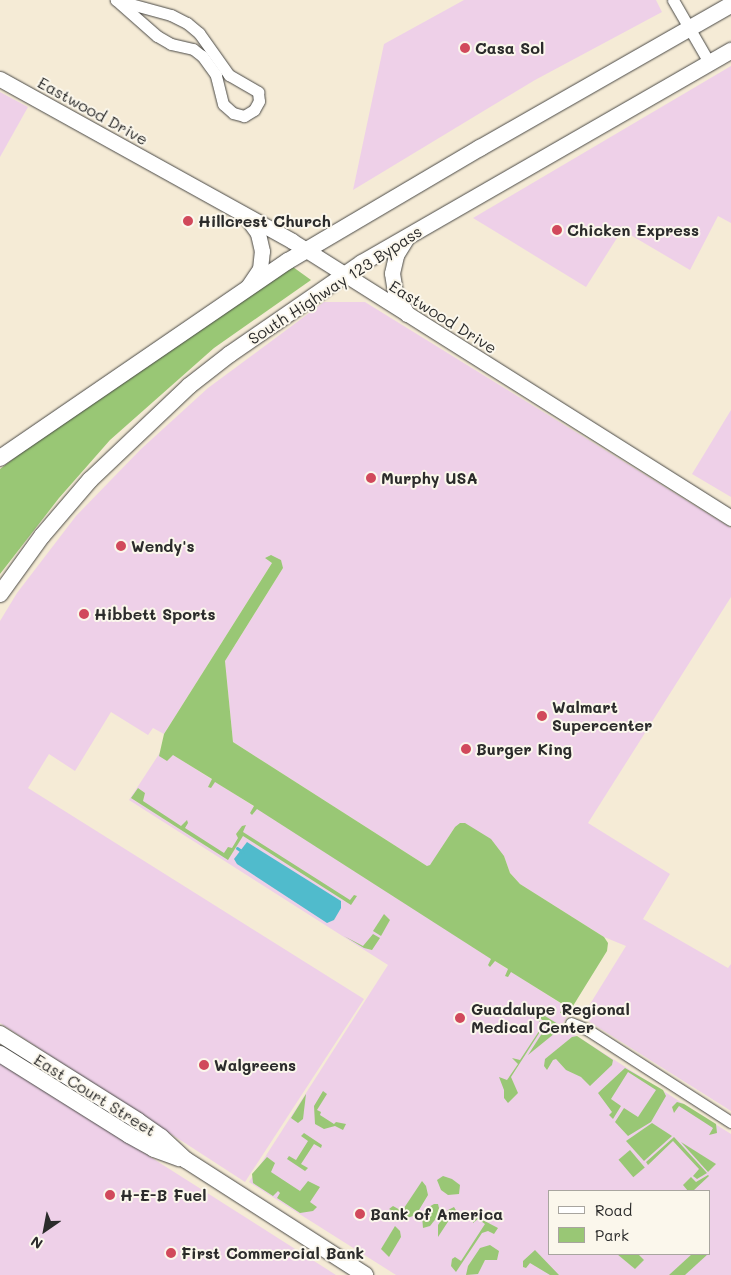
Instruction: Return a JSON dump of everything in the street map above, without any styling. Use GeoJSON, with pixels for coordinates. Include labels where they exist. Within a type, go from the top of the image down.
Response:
{"type":"FeatureCollection","features":[{"type":"Feature","properties":{"kind":"main road"},"geometry":{"type":"LineString","coordinates":[[0,458],[247,288],[307,251],[731,5]]}},
{"type":"Feature","properties":{"kind":"main road","name":"South Highway 123 Bypass"},"geometry":{"type":"LineString","coordinates":[[0,594],[64,509],[111,458],[152,420],[230,354],[344,275],[408,236],[731,51]]}},
{"type":"Feature","properties":{"kind":"main road","name":"Eastwood Drive"},"geometry":{"type":"LineString","coordinates":[[0,79],[307,251],[731,518]]}},
{"type":"Feature","properties":{"kind":"main road"},"geometry":{"type":"LineString","coordinates":[[244,214],[258,233],[262,251],[260,269],[247,288]]}},
{"type":"Feature","properties":{"kind":"main road"},"geometry":{"type":"LineString","coordinates":[[408,236],[396,255],[392,273],[395,292],[408,316]]}},
{"type":"Feature","properties":{"kind":"main road","name":"East Court Street"},"geometry":{"type":"LineString","coordinates":[[0,1034],[138,1121],[161,1137],[186,1160],[365,1275]]}},
{"type":"Feature","properties":{"kind":"main road","name":"East Court Street"},"geometry":{"type":"LineString","coordinates":[[0,1054],[129,1135],[154,1149],[186,1160]]}},
{"type":"Feature","properties":{"kind":"street"},"geometry":{"type":"LineString","coordinates":[[212,61],[198,33],[187,23],[171,15],[116,0],[156,36],[171,44],[193,49],[212,61],[229,75],[258,92],[259,101],[254,110],[244,116],[233,113],[223,104],[212,61]]}},
{"type":"Feature","properties":{"kind":"street"},"geometry":{"type":"LineString","coordinates":[[673,0],[710,64]]}},
{"type":"Feature","properties":{"kind":"street"},"geometry":{"type":"LineString","coordinates":[[571,1023],[588,1030],[731,1122]]}},
{"type":"Feature","properties":{"kind":"shaded area"},"geometry":{"type":"Polygon","coordinates":[[[464,0],[656,0],[662,12],[535,80],[353,190],[384,44],[464,0]]]}},
{"type":"Feature","properties":{"kind":"shaded area"},"geometry":{"type":"Polygon","coordinates":[[[731,66],[731,223],[718,216],[690,270],[622,230],[586,287],[473,218],[731,66]]]}},
{"type":"Feature","properties":{"kind":"shaded area"},"geometry":{"type":"Polygon","coordinates":[[[0,92],[28,107],[0,157],[0,92]]]}},
{"type":"Feature","properties":{"kind":"shaded area"},"geometry":{"type":"Polygon","coordinates":[[[324,302],[365,302],[731,528],[731,597],[588,823],[670,874],[643,919],[728,968],[731,964],[731,1111],[582,1017],[626,946],[604,937],[520,884],[510,873],[504,856],[455,827],[430,866],[427,866],[233,742],[225,661],[283,568],[266,558],[272,563],[164,734],[153,728],[148,735],[111,712],[75,771],[49,754],[28,788],[364,999],[245,1182],[0,1023],[0,621],[17,593],[76,516],[141,449],[208,388],[324,302]]]}},
{"type":"Feature","properties":{"kind":"shaded area"},"geometry":{"type":"Polygon","coordinates":[[[731,410],[731,497],[692,474],[731,410]]]}},
{"type":"Feature","properties":{"kind":"shaded area","name":"Guadalupe Regional Medical Center"},"geometry":{"type":"Polygon","coordinates":[[[163,748],[571,1010],[561,1026],[731,1134],[731,1275],[396,1275],[249,1182],[388,965],[129,800],[163,748]]]}},
{"type":"Feature","properties":{"kind":"shaded area"},"geometry":{"type":"Polygon","coordinates":[[[0,1061],[108,1130],[336,1275],[0,1275],[0,1061]]]}},
{"type":"Feature","properties":{"kind":"green space"},"geometry":{"type":"Polygon","coordinates":[[[293,267],[311,280],[214,348],[110,440],[59,498],[0,574],[0,469],[38,440],[293,267]]]}},
{"type":"Feature","properties":{"kind":"green space"},"geometry":{"type":"Polygon","coordinates":[[[271,555],[281,560],[283,568],[225,661],[233,742],[427,866],[430,865],[455,827],[460,823],[465,823],[491,839],[504,856],[510,873],[520,884],[604,937],[608,943],[607,951],[568,1014],[560,1013],[564,1005],[511,972],[508,977],[505,976],[508,969],[495,961],[490,967],[488,965],[491,959],[257,809],[252,815],[250,813],[254,806],[215,782],[211,788],[208,787],[212,779],[173,755],[167,761],[159,756],[164,734],[272,563],[265,558],[271,555]]]}},
{"type":"Feature","properties":{"kind":"green space"},"geometry":{"type":"Polygon","coordinates":[[[138,788],[145,793],[143,801],[181,826],[187,820],[188,823],[185,828],[224,853],[228,847],[232,848],[238,838],[236,834],[242,826],[246,825],[243,832],[350,900],[354,895],[357,896],[351,905],[243,836],[228,860],[131,798],[138,788]]]}},
{"type":"Feature","properties":{"kind":"green space"},"geometry":{"type":"Polygon","coordinates":[[[384,914],[390,920],[381,936],[373,931],[384,914]]]}},
{"type":"Feature","properties":{"kind":"green space"},"geometry":{"type":"Polygon","coordinates":[[[373,934],[380,938],[372,950],[364,948],[344,936],[363,946],[373,934]]]}},
{"type":"Feature","properties":{"kind":"green space"},"geometry":{"type":"Polygon","coordinates":[[[545,1016],[558,1024],[560,1029],[528,1055],[548,1024],[538,1017],[545,1016]]]}},
{"type":"Feature","properties":{"kind":"green space"},"geometry":{"type":"Polygon","coordinates":[[[537,1019],[545,1024],[511,1077],[518,1093],[508,1103],[504,1098],[504,1090],[499,1077],[507,1080],[518,1064],[512,1058],[520,1060],[543,1025],[537,1019]]]}},
{"type":"Feature","properties":{"kind":"green space"},"geometry":{"type":"Polygon","coordinates":[[[577,1036],[613,1060],[612,1065],[590,1086],[581,1077],[566,1070],[556,1059],[553,1060],[547,1070],[544,1066],[545,1059],[572,1037],[577,1036]]]}},
{"type":"Feature","properties":{"kind":"green space"},"geometry":{"type":"Polygon","coordinates":[[[625,1068],[663,1090],[666,1096],[651,1122],[628,1136],[615,1122],[624,1108],[638,1117],[656,1090],[628,1072],[611,1099],[621,1106],[613,1119],[609,1115],[612,1112],[598,1093],[625,1068]]]}},
{"type":"Feature","properties":{"kind":"green space"},"geometry":{"type":"Polygon","coordinates":[[[323,1091],[327,1094],[317,1110],[321,1112],[320,1115],[334,1124],[336,1122],[346,1124],[343,1130],[335,1126],[324,1129],[315,1124],[314,1106],[323,1091]]]}},
{"type":"Feature","properties":{"kind":"green space"},"geometry":{"type":"Polygon","coordinates":[[[306,1094],[303,1119],[298,1123],[291,1118],[306,1094]]]}},
{"type":"Feature","properties":{"kind":"green space"},"geometry":{"type":"Polygon","coordinates":[[[677,1102],[684,1104],[716,1124],[717,1133],[709,1135],[713,1128],[679,1106],[674,1113],[672,1107],[677,1102]]]}},
{"type":"Feature","properties":{"kind":"green space"},"geometry":{"type":"Polygon","coordinates":[[[652,1123],[672,1136],[644,1161],[626,1141],[652,1123]]]}},
{"type":"Feature","properties":{"kind":"green space"},"geometry":{"type":"Polygon","coordinates":[[[304,1133],[322,1145],[321,1148],[314,1144],[301,1164],[308,1168],[305,1171],[287,1159],[289,1156],[296,1160],[308,1141],[301,1136],[304,1133]]]}},
{"type":"Feature","properties":{"kind":"green space"},"geometry":{"type":"Polygon","coordinates":[[[674,1137],[707,1173],[697,1179],[693,1176],[699,1169],[673,1141],[648,1165],[646,1162],[674,1137]]]}},
{"type":"Feature","properties":{"kind":"green space"},"geometry":{"type":"Polygon","coordinates":[[[681,1142],[716,1164],[708,1172],[681,1142]]]}},
{"type":"Feature","properties":{"kind":"green space"},"geometry":{"type":"Polygon","coordinates":[[[630,1150],[645,1168],[633,1177],[619,1160],[630,1150]]]}},
{"type":"Feature","properties":{"kind":"green space"},"geometry":{"type":"Polygon","coordinates":[[[267,1157],[275,1163],[271,1172],[300,1191],[308,1181],[320,1187],[310,1202],[317,1207],[313,1211],[300,1213],[277,1198],[280,1193],[278,1191],[273,1196],[253,1183],[252,1174],[267,1157]]]}},
{"type":"Feature","properties":{"kind":"green space"},"geometry":{"type":"Polygon","coordinates":[[[443,1176],[452,1179],[460,1185],[459,1194],[448,1195],[441,1190],[437,1180],[443,1176]]]}},
{"type":"Feature","properties":{"kind":"green space"},"geometry":{"type":"Polygon","coordinates":[[[709,1176],[694,1190],[687,1190],[683,1185],[691,1177],[696,1182],[709,1176]]]}},
{"type":"Feature","properties":{"kind":"green space"},"geometry":{"type":"Polygon","coordinates":[[[422,1181],[426,1186],[428,1195],[416,1215],[407,1218],[389,1209],[393,1206],[402,1211],[422,1181]]]}},
{"type":"Feature","properties":{"kind":"green space"},"geometry":{"type":"Polygon","coordinates":[[[438,1204],[438,1216],[430,1226],[423,1228],[422,1216],[427,1208],[438,1204]]]}},
{"type":"Feature","properties":{"kind":"green space"},"geometry":{"type":"Polygon","coordinates":[[[454,1207],[457,1212],[455,1211],[438,1237],[438,1225],[448,1210],[454,1207]]]}},
{"type":"Feature","properties":{"kind":"green space"},"geometry":{"type":"Polygon","coordinates":[[[473,1210],[478,1211],[475,1216],[498,1228],[494,1234],[488,1231],[482,1233],[456,1272],[451,1266],[452,1259],[455,1257],[461,1261],[485,1224],[478,1219],[473,1223],[473,1210]]]}},
{"type":"Feature","properties":{"kind":"green space"},"geometry":{"type":"Polygon","coordinates":[[[395,1226],[400,1231],[401,1237],[389,1257],[381,1249],[395,1226]]]}},
{"type":"Feature","properties":{"kind":"green space"},"geometry":{"type":"Polygon","coordinates":[[[490,1245],[499,1251],[497,1260],[485,1260],[478,1274],[466,1275],[468,1266],[480,1248],[490,1245]]]}},
{"type":"Feature","properties":{"kind":"green space"},"geometry":{"type":"Polygon","coordinates":[[[535,1250],[559,1275],[550,1275],[530,1263],[526,1268],[523,1267],[523,1261],[535,1250]]]}},
{"type":"Feature","properties":{"kind":"green space"},"geometry":{"type":"Polygon","coordinates":[[[618,1255],[639,1255],[644,1260],[635,1269],[618,1255]]]}},
{"type":"Feature","properties":{"kind":"green space"},"geometry":{"type":"Polygon","coordinates":[[[691,1255],[707,1255],[685,1275],[669,1275],[691,1255]]]}},
{"type":"Feature","properties":{"kind":"water"},"geometry":{"type":"Polygon","coordinates":[[[247,842],[341,901],[341,908],[334,920],[327,923],[237,864],[234,859],[247,842]]]}},
{"type":"Feature","properties":{"kind":"waterway"},"geometry":{"type":"LineString","coordinates":[[237,848],[243,852]]}},
{"type":"Feature","properties":{"kind":"place","name":"Casa Sol"},"geometry":{"type":"Point","coordinates":[465,48]}},
{"type":"Feature","properties":{"kind":"place","name":"Hillcrest Church"},"geometry":{"type":"Point","coordinates":[188,221]}},
{"type":"Feature","properties":{"kind":"place","name":"Chicken Express"},"geometry":{"type":"Point","coordinates":[557,230]}},
{"type":"Feature","properties":{"kind":"place","name":"Murphy USA"},"geometry":{"type":"Point","coordinates":[371,478]}},
{"type":"Feature","properties":{"kind":"place","name":"Wendy's"},"geometry":{"type":"Point","coordinates":[121,546]}},
{"type":"Feature","properties":{"kind":"place","name":"Hibbett Sports"},"geometry":{"type":"Point","coordinates":[84,614]}},
{"type":"Feature","properties":{"kind":"place","name":"Walmart Supercenter"},"geometry":{"type":"Point","coordinates":[542,716]}},
{"type":"Feature","properties":{"kind":"place","name":"Burger King"},"geometry":{"type":"Point","coordinates":[466,749]}},
{"type":"Feature","properties":{"kind":"place","name":"Guadalupe Regional Medical Center"},"geometry":{"type":"Point","coordinates":[460,1018]}},
{"type":"Feature","properties":{"kind":"place","name":"Walgreens"},"geometry":{"type":"Point","coordinates":[204,1065]}},
{"type":"Feature","properties":{"kind":"place","name":"H-E-B Fuel"},"geometry":{"type":"Point","coordinates":[110,1195]}},
{"type":"Feature","properties":{"kind":"place","name":"Bank of America"},"geometry":{"type":"Point","coordinates":[360,1214]}},
{"type":"Feature","properties":{"kind":"place","name":"First Commercial Bank"},"geometry":{"type":"Point","coordinates":[171,1253]}}]}
